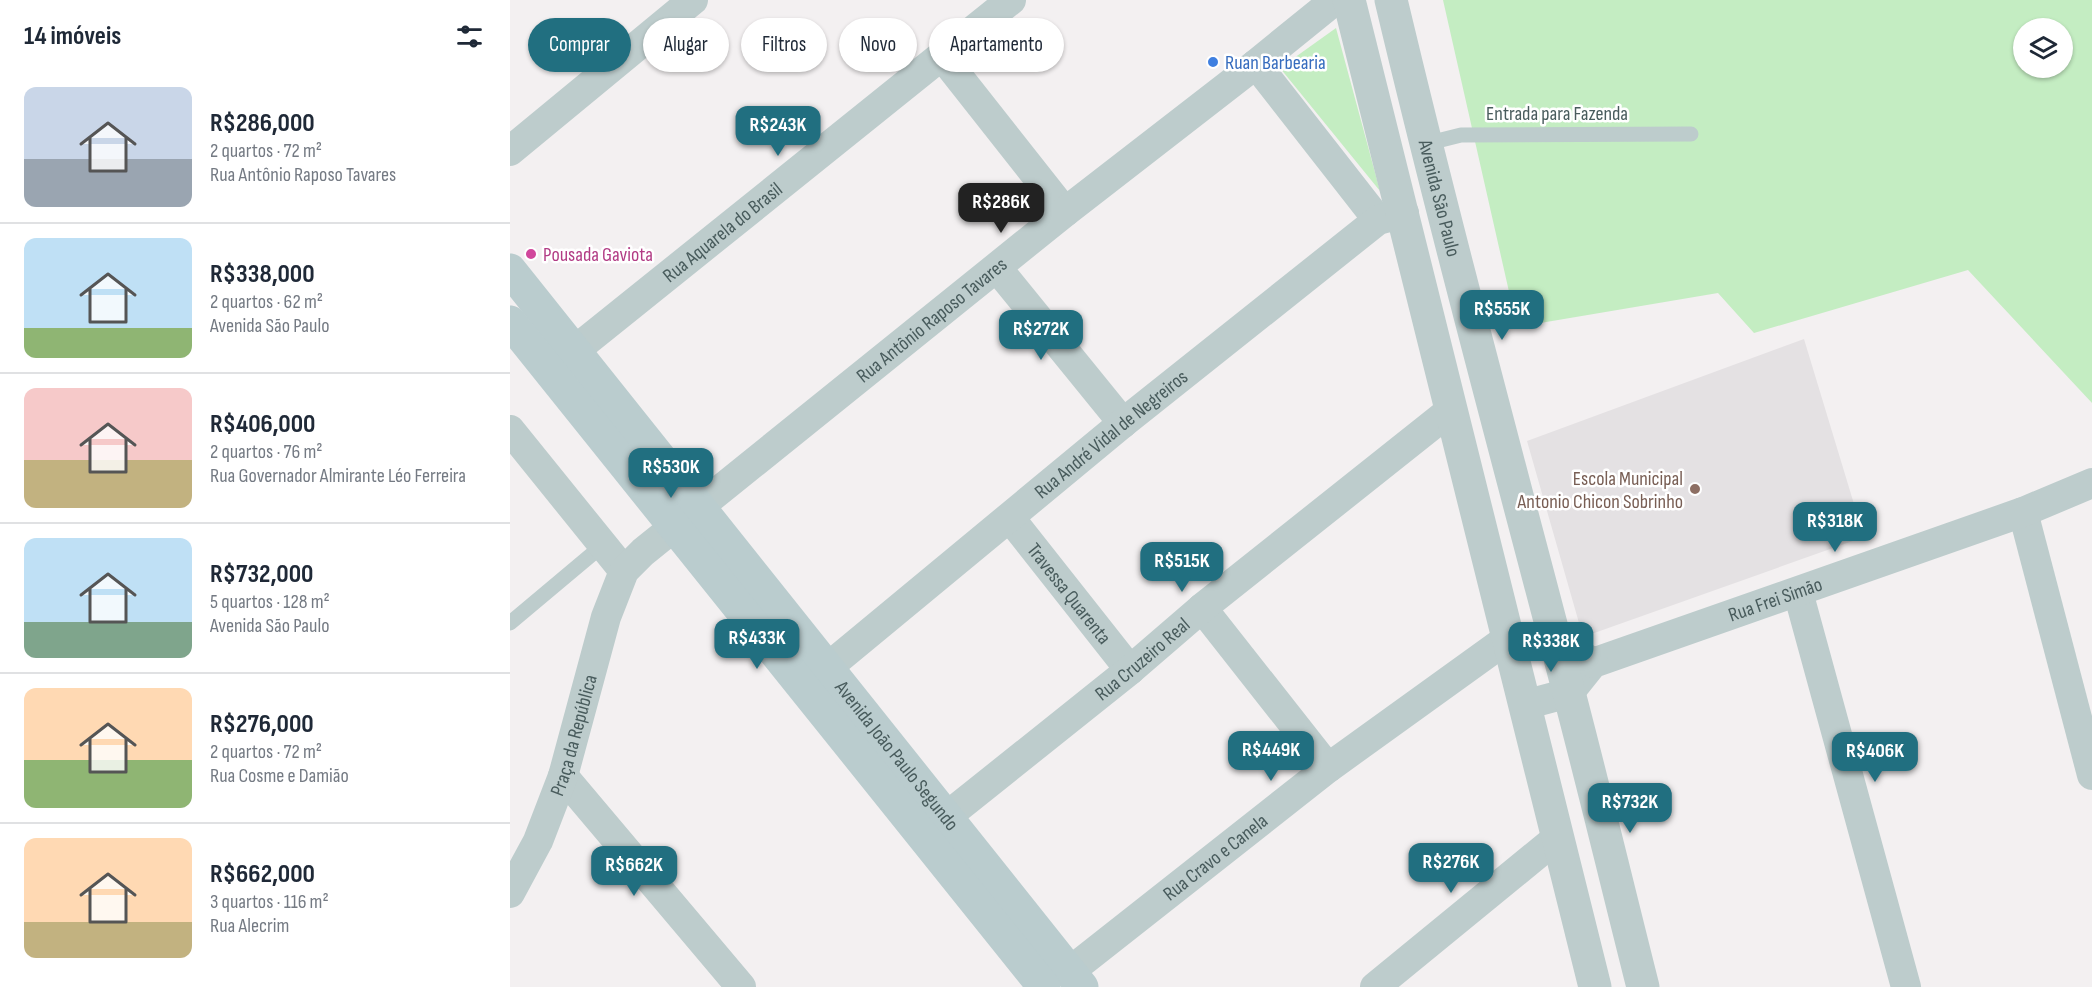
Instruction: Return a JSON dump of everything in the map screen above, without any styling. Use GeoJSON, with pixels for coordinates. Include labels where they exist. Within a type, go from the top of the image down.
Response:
{"type":"FeatureCollection","features":[{"type":"Feature","properties":{"kind":"main road","name":"Avenida João Paulo Segundo"},"geometry":{"type":"LineString","coordinates":[[510,270],[574,351],[687,518],[1065,982]]}},
{"type":"Feature","properties":{"kind":"main road","name":"Avenida João Paulo Segundo"},"geometry":{"type":"LineString","coordinates":[[510,322],[687,518],[827,668],[946,817],[1065,982]]}},
{"type":"Feature","properties":{"kind":"street"},"geometry":{"type":"LineString","coordinates":[[510,151],[693,0]]}},
{"type":"Feature","properties":{"kind":"street","name":"Rua Aquarela do Brasil"},"geometry":{"type":"LineString","coordinates":[[989,18],[1011,0]]}},
{"type":"Feature","properties":{"kind":"street","name":"Rua Antônio Raposo Tavares"},"geometry":{"type":"LineString","coordinates":[[687,518],[1065,212],[1335,0]]}},
{"type":"Feature","properties":{"kind":"street","name":"Avenida São Paulo"},"geometry":{"type":"LineString","coordinates":[[1349,0],[1391,217],[1451,410],[1595,987]]}},
{"type":"Feature","properties":{"kind":"street","name":"Avenida São Paulo"},"geometry":{"type":"LineString","coordinates":[[1391,0],[1487,387],[1569,693],[1643,987]]}},
{"type":"Feature","properties":{"kind":"street"},"geometry":{"type":"LineString","coordinates":[[1256,64],[1391,217]]}},
{"type":"Feature","properties":{"kind":"street","name":"Rua Aquarela do Brasil"},"geometry":{"type":"LineString","coordinates":[[574,351],[929,66]]}},
{"type":"Feature","properties":{"kind":"street"},"geometry":{"type":"LineString","coordinates":[[955,72],[1065,212]]}},
{"type":"Feature","properties":{"kind":"street","name":"Rua André Vidal de Negreiros"},"geometry":{"type":"LineString","coordinates":[[827,668],[1123,423],[1391,217]]}},
{"type":"Feature","properties":{"kind":"street"},"geometry":{"type":"LineString","coordinates":[[998,268],[1123,423]]}},
{"type":"Feature","properties":{"kind":"street","name":"Rua Cruzeiro Real"},"geometry":{"type":"LineString","coordinates":[[946,817],[1130,670],[1202,608],[1451,410]]}},
{"type":"Feature","properties":{"kind":"street"},"geometry":{"type":"LineString","coordinates":[[510,430],[624,571]]}},
{"type":"Feature","properties":{"kind":"street","name":"Rua Frei Simão"},"geometry":{"type":"LineString","coordinates":[[1593,663],[2023,512],[2092,483]]}},
{"type":"Feature","properties":{"kind":"street"},"geometry":{"type":"LineString","coordinates":[[2023,512],[2092,775]]}},
{"type":"Feature","properties":{"kind":"street","name":"Praça da República"},"geometry":{"type":"LineString","coordinates":[[510,893],[538,841],[563,776],[606,617],[624,571],[642,552],[687,518]]}},
{"type":"Feature","properties":{"kind":"street","name":"Travessa Quarenta"},"geometry":{"type":"LineString","coordinates":[[1010,518],[1130,670]]}},
{"type":"Feature","properties":{"kind":"street"},"geometry":{"type":"LineString","coordinates":[[1798,592],[1906,987]]}},
{"type":"Feature","properties":{"kind":"street"},"geometry":{"type":"LineString","coordinates":[[1202,608],[1328,768]]}},
{"type":"Feature","properties":{"kind":"street"},"geometry":{"type":"LineString","coordinates":[[1508,639],[1554,638],[1593,663],[1569,693],[1524,705]]}},
{"type":"Feature","properties":{"kind":"street","name":"Rua Cravo e Canela"},"geometry":{"type":"LineString","coordinates":[[1065,982],[1328,768],[1508,639]]}},
{"type":"Feature","properties":{"kind":"street"},"geometry":{"type":"LineString","coordinates":[[563,776],[741,987]]}},
{"type":"Feature","properties":{"kind":"street"},"geometry":{"type":"LineString","coordinates":[[1375,987],[1557,838]]}},
{"type":"Feature","properties":{"kind":"lane","name":"Entrada para Fazenda"},"geometry":{"type":"LineString","coordinates":[[1425,144],[1461,135],[1690,134]]}},
{"type":"Feature","properties":{"kind":"lane"},"geometry":{"type":"LineString","coordinates":[[510,623],[603,545]]}},
{"type":"Feature","properties":{"kind":"shaded area","name":"Escola Municipal Antonio Chicon Sobrinho"},"geometry":{"type":"Polygon","coordinates":[[[1804,339],[1864,537],[1583,637],[1527,441],[1804,339]]]}},
{"type":"Feature","properties":{"kind":"green space"},"geometry":{"type":"Polygon","coordinates":[[[1443,0],[2092,0],[2092,403],[1968,270],[1754,333],[1718,293],[1517,327],[1443,0]]]}},
{"type":"Feature","properties":{"kind":"green space"},"geometry":{"type":"Polygon","coordinates":[[[1336,28],[1380,191],[1280,68],[1336,28]]]}},
{"type":"Feature","properties":{"kind":"place","name":"Ruan Barbearia"},"geometry":{"type":"Point","coordinates":[1213,62]}},
{"type":"Feature","properties":{"kind":"place","name":"Pousada Gaviota"},"geometry":{"type":"Point","coordinates":[531,254]}},
{"type":"Feature","properties":{"kind":"place","name":"Escola Municipal Antonio Chicon Sobrinho"},"geometry":{"type":"Point","coordinates":[1695,489]}}]}
